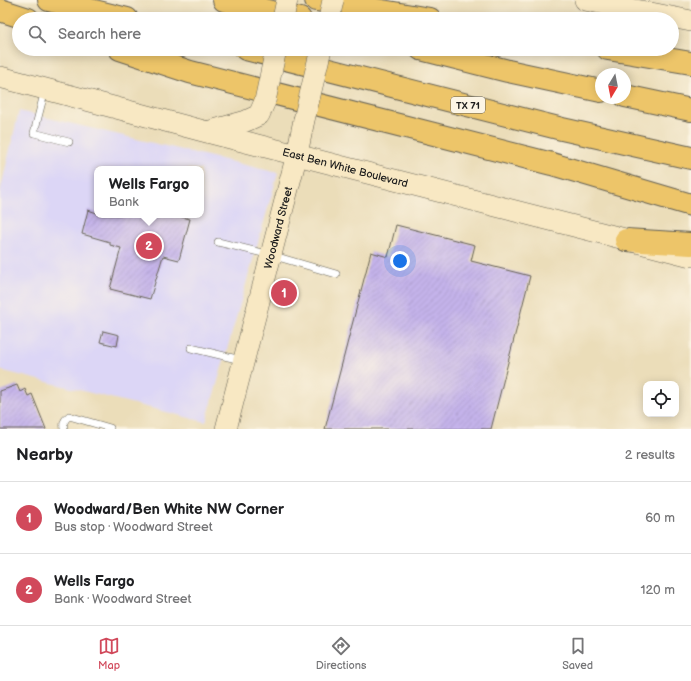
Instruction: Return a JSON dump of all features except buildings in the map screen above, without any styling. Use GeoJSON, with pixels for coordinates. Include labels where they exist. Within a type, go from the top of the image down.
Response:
{"type":"FeatureCollection","features":[{"type":"Feature","properties":{"kind":"highway"},"geometry":{"type":"LineString","coordinates":[[49,0],[98,12]]}},
{"type":"Feature","properties":{"kind":"highway"},"geometry":{"type":"LineString","coordinates":[[224,0],[272,12]]}},
{"type":"Feature","properties":{"kind":"highway"},"geometry":{"type":"LineString","coordinates":[[316,0],[388,12]]}},
{"type":"Feature","properties":{"kind":"highway"},"geometry":{"type":"LineString","coordinates":[[0,10],[12,14]]}},
{"type":"Feature","properties":{"kind":"highway"},"geometry":{"type":"LineString","coordinates":[[141,56],[190,72],[552,164],[691,204]]}},
{"type":"Feature","properties":{"kind":"highway","name":"TX 71"},"geometry":{"type":"LineString","coordinates":[[274,56],[562,129],[691,158]]}},
{"type":"Feature","properties":{"kind":"highway"},"geometry":{"type":"LineString","coordinates":[[449,56],[508,71],[595,90]]}},
{"type":"Feature","properties":{"kind":"highway"},"geometry":{"type":"LineString","coordinates":[[650,56],[691,63]]}},
{"type":"Feature","properties":{"kind":"highway"},"geometry":{"type":"LineString","coordinates":[[631,97],[691,110]]}},
{"type":"Feature","properties":{"kind":"highway"},"geometry":{"type":"LineString","coordinates":[[626,240],[691,244]]}},
{"type":"Feature","properties":{"kind":"main road"},"geometry":{"type":"LineString","coordinates":[[284,12],[287,0]]}},
{"type":"Feature","properties":{"kind":"main road"},"geometry":{"type":"LineString","coordinates":[[330,12],[333,0]]}},
{"type":"Feature","properties":{"kind":"main road"},"geometry":{"type":"LineString","coordinates":[[584,0],[648,12]]}},
{"type":"Feature","properties":{"kind":"main road"},"geometry":{"type":"LineString","coordinates":[[679,18],[691,20]]}},
{"type":"Feature","properties":{"kind":"main road"},"geometry":{"type":"LineString","coordinates":[[207,132],[246,121],[259,115],[265,101],[275,56]]}},
{"type":"Feature","properties":{"kind":"main road","name":"Woodward Street"},"geometry":{"type":"LineString","coordinates":[[226,429],[297,154],[319,56]]}},
{"type":"Feature","properties":{"kind":"main road","name":"East Ben White Boulevard"},"geometry":{"type":"LineString","coordinates":[[0,76],[207,132],[691,256]]}},
{"type":"Feature","properties":{"kind":"lane"},"geometry":{"type":"LineString","coordinates":[[46,89],[34,133],[68,142]]}},
{"type":"Feature","properties":{"kind":"lane"},"geometry":{"type":"LineString","coordinates":[[218,242],[271,255],[336,274]]}},
{"type":"Feature","properties":{"kind":"lane"},"geometry":{"type":"LineString","coordinates":[[191,348],[243,361]]}},
{"type":"Feature","properties":{"kind":"lane"},"geometry":{"type":"LineString","coordinates":[[64,429],[63,424],[65,419],[69,416],[110,428]]}},
{"type":"Feature","properties":{"kind":"shaded area"},"geometry":{"type":"Polygon","coordinates":[[[19,111],[278,173],[206,422],[0,370],[0,192],[19,111]]]}},
{"type":"Feature","properties":{"kind":"place","name":"Wells Fargo"},"geometry":{"type":"Point","coordinates":[149,246]}},
{"type":"Feature","properties":{"kind":"place","name":"Woodward/Ben White NW Corner"},"geometry":{"type":"Point","coordinates":[284,293]}}]}
